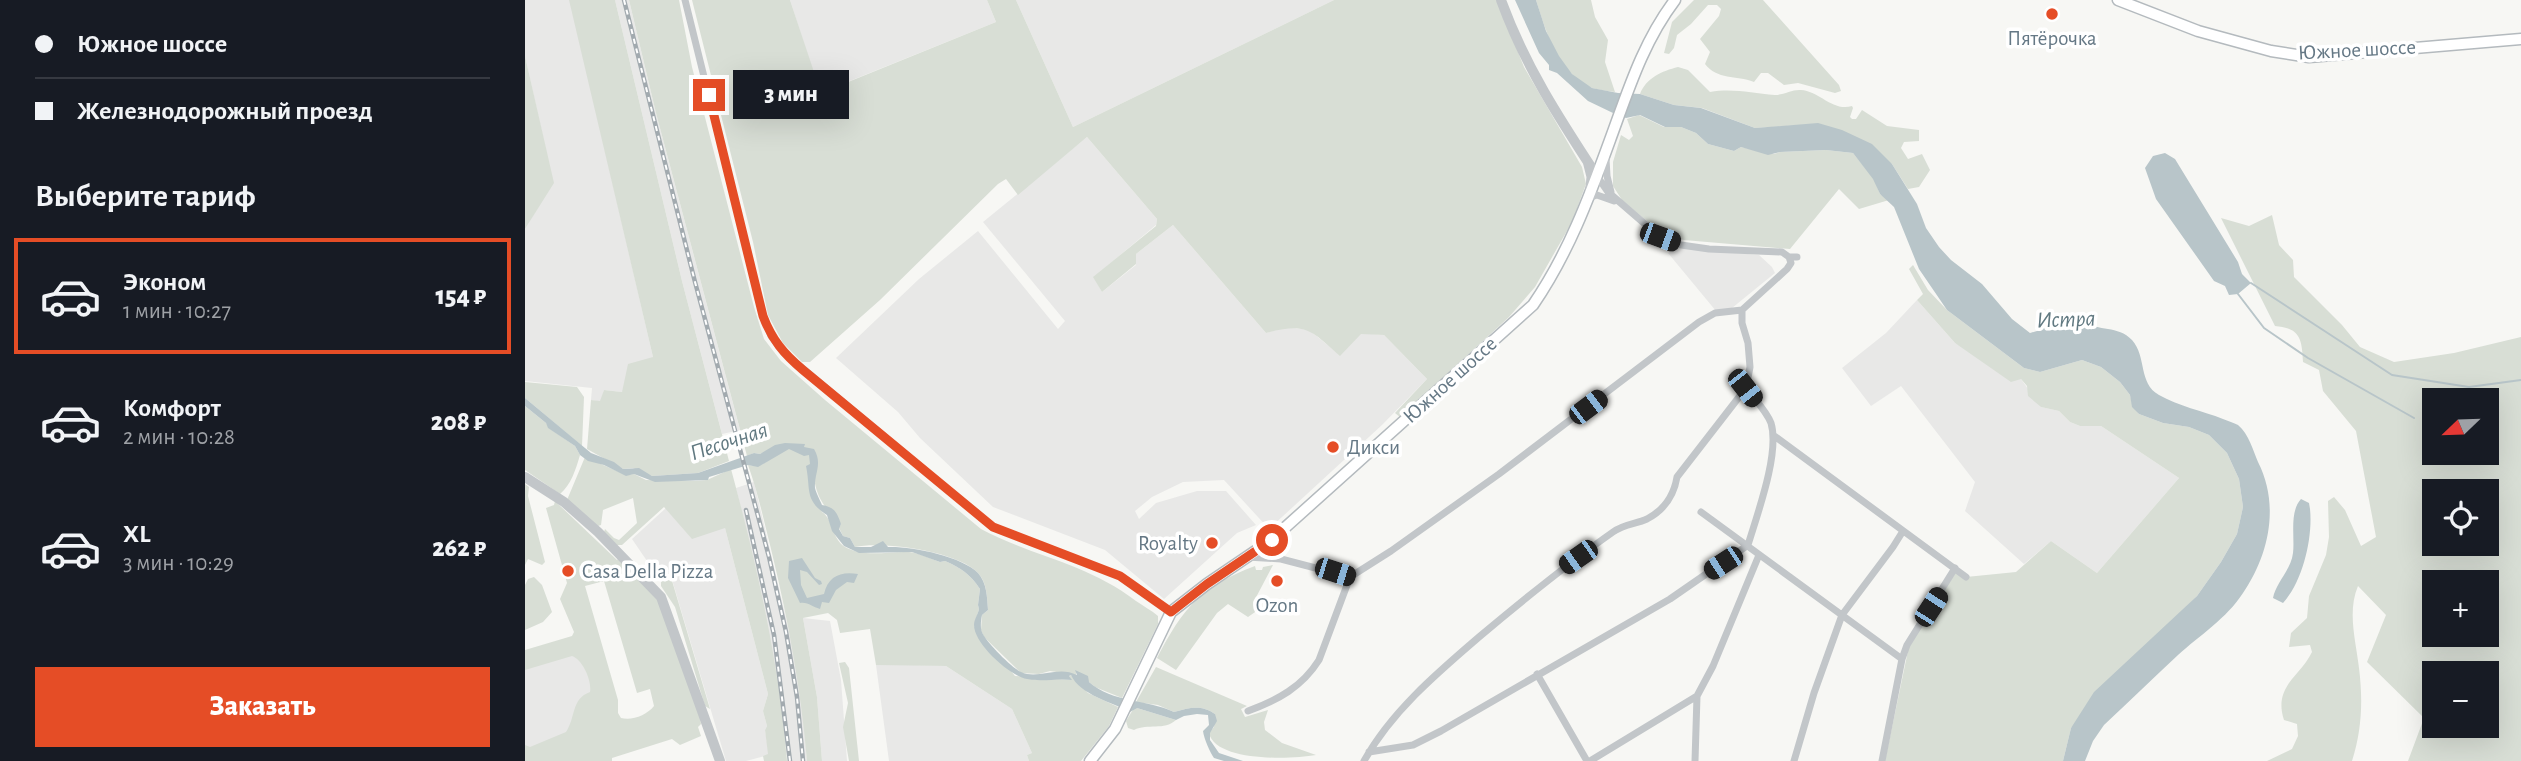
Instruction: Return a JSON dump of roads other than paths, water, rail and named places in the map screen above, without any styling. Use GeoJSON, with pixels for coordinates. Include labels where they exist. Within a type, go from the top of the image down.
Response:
{"type":"FeatureCollection","features":[{"type":"Feature","properties":{"kind":"main road","name":"Южное шоссе"},"geometry":{"type":"LineString","coordinates":[[1090,761],[1115,729],[1171,612],[1269,542],[1533,305],[1556,272],[1597,176],[1633,75],[1650,37],[1675,0]]}},
{"type":"Feature","properties":{"kind":"main road","name":"Южное шоссе"},"geometry":{"type":"LineString","coordinates":[[2118,0],[2198,31],[2271,51],[2309,57],[2521,39]]}},
{"type":"Feature","properties":{"kind":"street"},"geometry":{"type":"LineString","coordinates":[[685,0],[763,316],[771,336],[783,352],[993,527],[1120,576],[1171,612]]}},
{"type":"Feature","properties":{"kind":"street"},"geometry":{"type":"LineString","coordinates":[[1248,711],[1287,694],[1313,670],[1350,577],[1499,474],[1699,323],[1715,313],[1742,310],[1791,263],[1793,257],[1782,252],[1681,245],[1660,237],[1621,204],[1608,192],[1576,147],[1531,71],[1501,0]]}},
{"type":"Feature","properties":{"kind":"street"},"geometry":{"type":"LineString","coordinates":[[1585,158],[1595,160],[1607,148]]}},
{"type":"Feature","properties":{"kind":"street"},"geometry":{"type":"LineString","coordinates":[[1607,148],[1608,186],[1621,204]]}},
{"type":"Feature","properties":{"kind":"street"},"geometry":{"type":"LineString","coordinates":[[1585,158],[1590,177],[1588,198],[1597,195],[1621,204]]}},
{"type":"Feature","properties":{"kind":"street"},"geometry":{"type":"LineString","coordinates":[[1364,761],[1381,733],[1444,667],[1555,573],[1623,525],[1647,519],[1668,501],[1675,490],[1678,477],[1745,388],[1750,367],[1742,310]]}},
{"type":"Feature","properties":{"kind":"street"},"geometry":{"type":"LineString","coordinates":[[1369,752],[1413,745],[1441,732],[1670,598],[1748,545],[1770,467],[1773,435],[1766,414],[1745,388]]}},
{"type":"Feature","properties":{"kind":"street"},"geometry":{"type":"LineString","coordinates":[[1773,435],[1966,577]]}},
{"type":"Feature","properties":{"kind":"street"},"geometry":{"type":"LineString","coordinates":[[525,477],[564,502],[598,532],[661,597],[720,761]]}},
{"type":"Feature","properties":{"kind":"street"},"geometry":{"type":"LineString","coordinates":[[1702,512],[1902,659]]}},
{"type":"Feature","properties":{"kind":"street"},"geometry":{"type":"LineString","coordinates":[[1794,761],[1814,693],[1842,615],[1903,531]]}},
{"type":"Feature","properties":{"kind":"street"},"geometry":{"type":"LineString","coordinates":[[1269,542],[1282,559]]}},
{"type":"Feature","properties":{"kind":"street"},"geometry":{"type":"LineString","coordinates":[[1695,761],[1697,696],[1713,666],[1759,555]]}},
{"type":"Feature","properties":{"kind":"street"},"geometry":{"type":"LineString","coordinates":[[1246,557],[1282,559],[1350,577]]}},
{"type":"Feature","properties":{"kind":"street"},"geometry":{"type":"LineString","coordinates":[[1882,761],[1906,645],[1955,568]]}},
{"type":"Feature","properties":{"kind":"street"},"geometry":{"type":"LineString","coordinates":[[1537,674],[1588,761],[1697,696]]}},
{"type":"Feature","properties":{"kind":"waterway"},"geometry":{"type":"LineString","coordinates":[[2251,283],[2392,375],[2469,387],[2521,380]]}},
{"type":"Feature","properties":{"kind":"waterway"},"geometry":{"type":"LineString","coordinates":[[2238,294],[2264,328],[2308,358],[2414,418]]}},
{"type":"Feature","properties":{"kind":"railway"},"geometry":{"type":"LineString","coordinates":[[624,0],[695,282],[769,557],[797,697],[803,761]]}},
{"type":"Feature","properties":{"kind":"railway"},"geometry":{"type":"LineString","coordinates":[[746,510],[774,635],[790,761]]}},
{"type":"Feature","properties":{"kind":"place","name":"Пятёрочка"},"geometry":{"type":"Point","coordinates":[2052,14]}},
{"type":"Feature","properties":{"kind":"place","name":"Дикси"},"geometry":{"type":"Point","coordinates":[1333,447]}},
{"type":"Feature","properties":{"kind":"place","name":"Royalty"},"geometry":{"type":"Point","coordinates":[1212,543]}},
{"type":"Feature","properties":{"kind":"place","name":"Casa Della Pizza"},"geometry":{"type":"Point","coordinates":[568,571]}},
{"type":"Feature","properties":{"kind":"place","name":"Ozon"},"geometry":{"type":"Point","coordinates":[1277,581]}},
{"type":"Feature","properties":{"kind":"water label","name":"Истра"},"geometry":{"type":"Point","coordinates":[2066,320]}},
{"type":"Feature","properties":{"kind":"water label","name":"Песочная"},"geometry":{"type":"Point","coordinates":[729,442]}}]}
